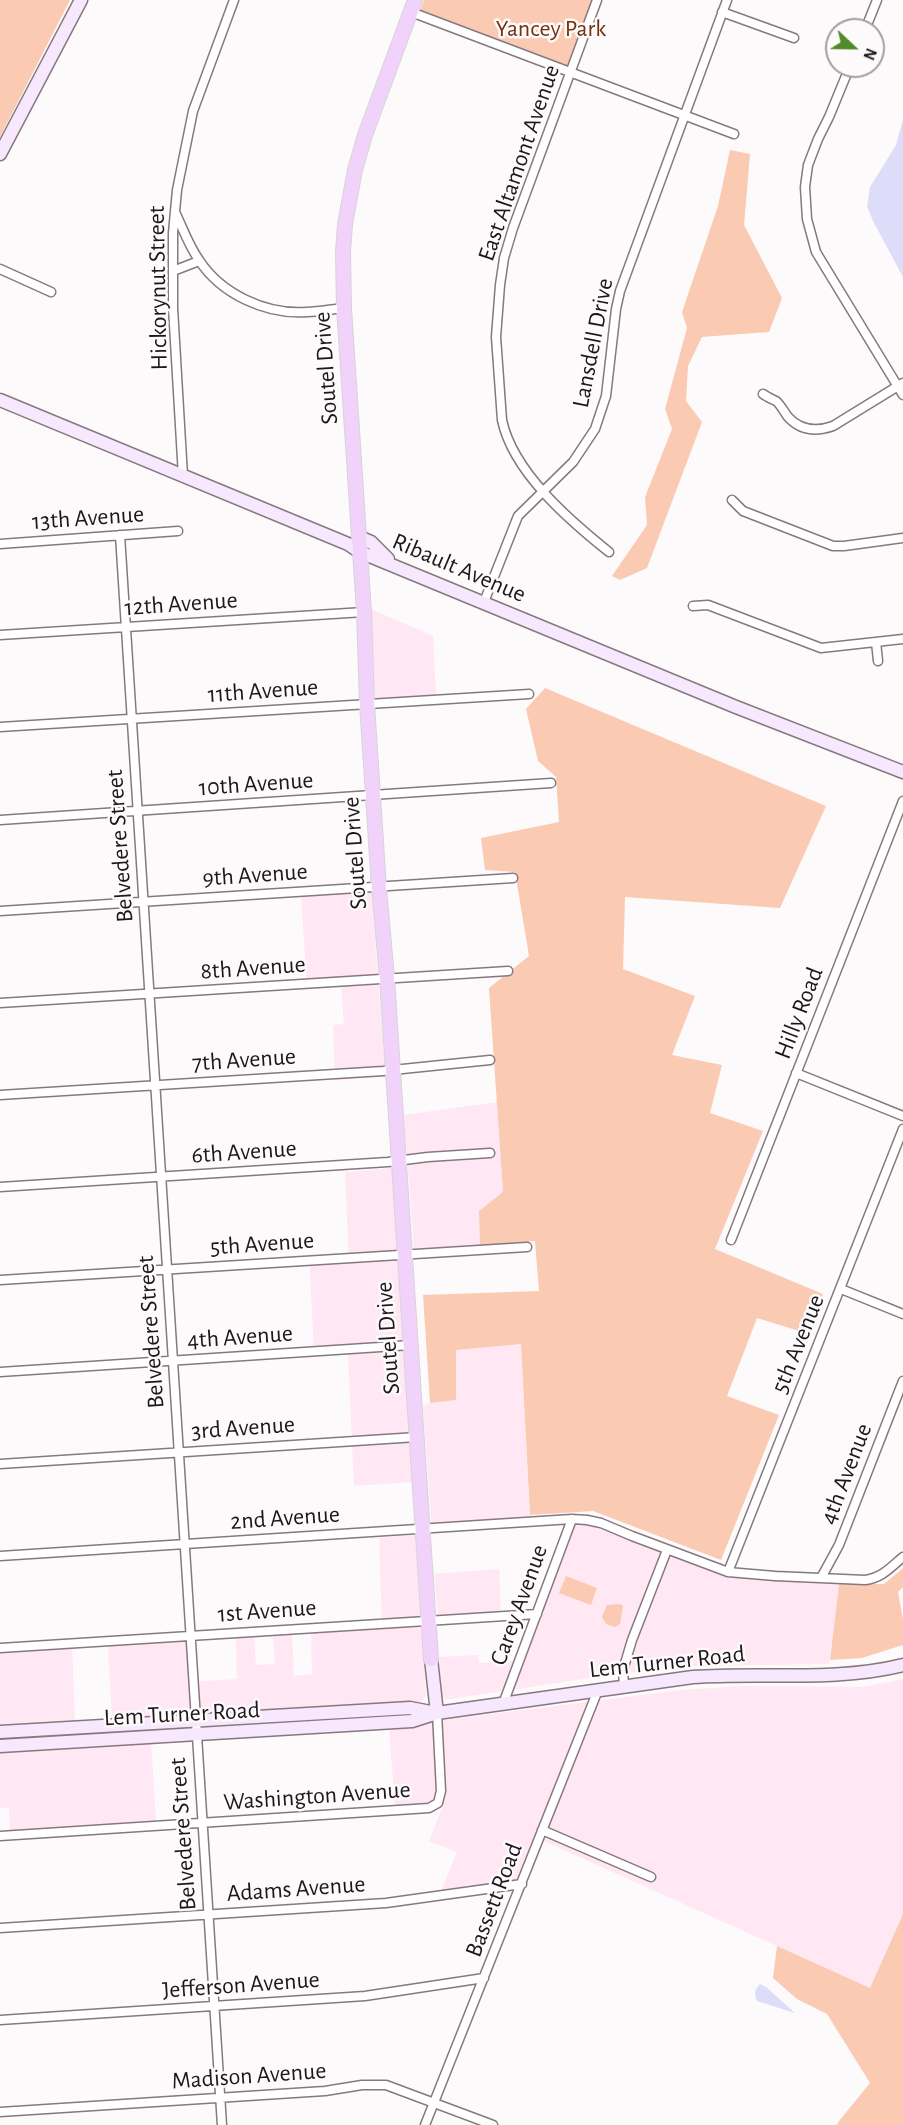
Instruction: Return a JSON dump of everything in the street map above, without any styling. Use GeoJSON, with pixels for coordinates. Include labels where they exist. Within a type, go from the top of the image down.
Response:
{"type":"FeatureCollection","features":[{"type":"Feature","properties":{"kind":"main road"},"geometry":{"type":"LineString","coordinates":[[0,154],[81,0]]}},
{"type":"Feature","properties":{"kind":"main road","name":"Soutel Drive"},"geometry":{"type":"LineString","coordinates":[[413,6],[365,135],[355,170],[345,225],[344,308],[379,888],[437,1713]]}},
{"type":"Feature","properties":{"kind":"main road","name":"Ribault Avenue"},"geometry":{"type":"LineString","coordinates":[[0,400],[348,544],[360,552],[903,772]]}},
{"type":"Feature","properties":{"kind":"main road"},"geometry":{"type":"LineString","coordinates":[[359,537],[371,542],[393,564]]}},
{"type":"Feature","properties":{"kind":"main road","name":"Lem Turner Road"},"geometry":{"type":"LineString","coordinates":[[0,1746],[412,1721],[437,1713],[624,1686],[732,1674],[860,1673],[903,1665]]}},
{"type":"Feature","properties":{"kind":"main road","name":"Lem Turner Road"},"geometry":{"type":"LineString","coordinates":[[0,1732],[410,1708],[437,1713]]}},
{"type":"Feature","properties":{"kind":"street","name":"Hickorynut Street"},"geometry":{"type":"LineString","coordinates":[[183,476],[172,233],[181,166],[194,111],[234,0]]}},
{"type":"Feature","properties":{"kind":"street","name":"East Altamont Avenue"},"geometry":{"type":"LineString","coordinates":[[597,0],[504,258],[496,337],[502,420],[516,458],[543,491],[585,534],[609,552]]}},
{"type":"Feature","properties":{"kind":"street","name":"Lansdell Drive"},"geometry":{"type":"LineString","coordinates":[[484,602],[518,516],[573,462],[586,444],[603,410],[620,291],[727,0]]}},
{"type":"Feature","properties":{"kind":"street"},"geometry":{"type":"LineString","coordinates":[[870,18],[877,0]]}},
{"type":"Feature","properties":{"kind":"street"},"geometry":{"type":"LineString","coordinates":[[413,6],[570,72],[734,134]]}},
{"type":"Feature","properties":{"kind":"street"},"geometry":{"type":"LineString","coordinates":[[722,12],[794,38]]}},
{"type":"Feature","properties":{"kind":"street"},"geometry":{"type":"LineString","coordinates":[[845,78],[808,165],[805,188],[807,219],[816,252],[900,384],[903,395]]}},
{"type":"Feature","properties":{"kind":"street"},"geometry":{"type":"LineString","coordinates":[[175,213],[199,261],[216,280],[247,301],[267,308],[306,312],[344,308]]}},
{"type":"Feature","properties":{"kind":"street"},"geometry":{"type":"LineString","coordinates":[[173,271],[199,261]]}},
{"type":"Feature","properties":{"kind":"street"},"geometry":{"type":"LineString","coordinates":[[0,269],[51,292]]}},
{"type":"Feature","properties":{"kind":"street"},"geometry":{"type":"LineString","coordinates":[[763,394],[778,402],[795,423],[814,430],[833,426],[900,384]]}},
{"type":"Feature","properties":{"kind":"street"},"geometry":{"type":"LineString","coordinates":[[732,500],[742,511],[833,546],[903,538]]}},
{"type":"Feature","properties":{"kind":"street","name":"13th Avenue"},"geometry":{"type":"LineString","coordinates":[[0,543],[178,531]]}},
{"type":"Feature","properties":{"kind":"street","name":"Belvedere Street"},"geometry":{"type":"LineString","coordinates":[[120,535],[222,2125]]}},
{"type":"Feature","properties":{"kind":"street"},"geometry":{"type":"LineString","coordinates":[[693,606],[708,605],[821,648],[903,639]]}},
{"type":"Feature","properties":{"kind":"street","name":"12th Avenue"},"geometry":{"type":"LineString","coordinates":[[0,635],[364,612]]}},
{"type":"Feature","properties":{"kind":"street"},"geometry":{"type":"LineString","coordinates":[[876,642],[878,661]]}},
{"type":"Feature","properties":{"kind":"street","name":"11th Avenue"},"geometry":{"type":"LineString","coordinates":[[0,727],[529,694]]}},
{"type":"Feature","properties":{"kind":"street","name":"10th Avenue"},"geometry":{"type":"LineString","coordinates":[[0,820],[551,783]]}},
{"type":"Feature","properties":{"kind":"street","name":"Hilly Road"},"geometry":{"type":"LineString","coordinates":[[731,1240],[903,801]]}},
{"type":"Feature","properties":{"kind":"street","name":"9th Avenue"},"geometry":{"type":"LineString","coordinates":[[0,911],[513,878]]}},
{"type":"Feature","properties":{"kind":"street","name":"8th Avenue"},"geometry":{"type":"LineString","coordinates":[[0,1003],[508,971]]}},
{"type":"Feature","properties":{"kind":"street","name":"7th Avenue"},"geometry":{"type":"LineString","coordinates":[[0,1095],[393,1069],[490,1060]]}},
{"type":"Feature","properties":{"kind":"street"},"geometry":{"type":"LineString","coordinates":[[796,1073],[903,1116]]}},
{"type":"Feature","properties":{"kind":"street","name":"5th Avenue"},"geometry":{"type":"LineString","coordinates":[[728,1572],[903,1129]]}},
{"type":"Feature","properties":{"kind":"street","name":"6th Avenue"},"geometry":{"type":"LineString","coordinates":[[0,1187],[490,1153]]}},
{"type":"Feature","properties":{"kind":"street","name":"5th Avenue"},"geometry":{"type":"LineString","coordinates":[[0,1280],[527,1247]]}},
{"type":"Feature","properties":{"kind":"street"},"geometry":{"type":"LineString","coordinates":[[841,1289],[903,1314]]}},
{"type":"Feature","properties":{"kind":"street","name":"4th Avenue"},"geometry":{"type":"LineString","coordinates":[[0,1372],[411,1345]]}},
{"type":"Feature","properties":{"kind":"street","name":"4th Avenue"},"geometry":{"type":"LineString","coordinates":[[821,1578],[839,1545],[903,1381]]}},
{"type":"Feature","properties":{"kind":"street","name":"3rd Avenue"},"geometry":{"type":"LineString","coordinates":[[0,1464],[417,1437]]}},
{"type":"Feature","properties":{"kind":"street","name":"Carey Avenue"},"geometry":{"type":"LineString","coordinates":[[503,1704],[572,1520]]}},
{"type":"Feature","properties":{"kind":"street","name":"2nd Avenue"},"geometry":{"type":"LineString","coordinates":[[0,1556],[587,1520],[601,1522],[667,1550],[728,1572],[821,1578],[875,1578],[903,1557]]}},
{"type":"Feature","properties":{"kind":"street"},"geometry":{"type":"LineString","coordinates":[[624,1686],[623,1670],[632,1640],[667,1550]]}},
{"type":"Feature","properties":{"kind":"street","name":"1st Avenue"},"geometry":{"type":"LineString","coordinates":[[0,1648],[537,1614]]}},
{"type":"Feature","properties":{"kind":"street","name":"Bassett Road"},"geometry":{"type":"LineString","coordinates":[[425,2125],[598,1690]]}},
{"type":"Feature","properties":{"kind":"street","name":"Washington Avenue"},"geometry":{"type":"LineString","coordinates":[[0,1836],[434,1806],[438,1803],[441,1791],[437,1713]]}},
{"type":"Feature","properties":{"kind":"street"},"geometry":{"type":"LineString","coordinates":[[542,1830],[651,1876]]}},
{"type":"Feature","properties":{"kind":"street","name":"Adams Avenue"},"geometry":{"type":"LineString","coordinates":[[0,1928],[386,1903],[522,1884]]}},
{"type":"Feature","properties":{"kind":"street","name":"Jefferson Avenue"},"geometry":{"type":"LineString","coordinates":[[0,2020],[365,1996],[484,1978]]}},
{"type":"Feature","properties":{"kind":"street","name":"Madison Avenue"},"geometry":{"type":"LineString","coordinates":[[0,2112],[326,2091],[373,2084],[396,2088],[493,2125]]}},
{"type":"Feature","properties":{"kind":"shaded area"},"geometry":{"type":"Polygon","coordinates":[[[371,609],[433,636],[436,695],[375,699],[371,609]]]}},
{"type":"Feature","properties":{"kind":"shaded area"},"geometry":{"type":"Polygon","coordinates":[[[371,891],[386,1077],[335,1080],[333,1025],[344,1024],[341,985],[307,987],[301,896],[371,891]]]}},
{"type":"Feature","properties":{"kind":"shaded area"},"geometry":{"type":"Polygon","coordinates":[[[497,1102],[503,1193],[479,1211],[480,1246],[414,1249],[404,1115],[497,1102]]]}},
{"type":"Feature","properties":{"kind":"shaded area"},"geometry":{"type":"Polygon","coordinates":[[[392,1168],[412,1482],[354,1486],[348,1353],[314,1355],[310,1266],[349,1262],[345,1172],[392,1168]]]}},
{"type":"Feature","properties":{"kind":"shaded area"},"geometry":{"type":"Polygon","coordinates":[[[521,1343],[530,1526],[432,1530],[423,1406],[456,1400],[456,1350],[521,1343]]]}},
{"type":"Feature","properties":{"kind":"shaded area"},"geometry":{"type":"Polygon","coordinates":[[[586,1524],[727,1576],[839,1584],[829,1664],[692,1666],[610,1675],[445,1699],[442,1696],[439,1657],[478,1655],[479,1663],[523,1660],[573,1525],[586,1524]]]}},
{"type":"Feature","properties":{"kind":"shaded area"},"geometry":{"type":"Polygon","coordinates":[[[415,1535],[426,1695],[421,1702],[112,1721],[108,1644],[186,1639],[189,1682],[237,1679],[236,1635],[254,1634],[256,1665],[275,1664],[273,1633],[292,1632],[294,1676],[312,1674],[311,1632],[382,1626],[379,1538],[415,1535]]]}},
{"type":"Feature","properties":{"kind":"shaded area"},"geometry":{"type":"Polygon","coordinates":[[[499,1569],[501,1613],[438,1617],[434,1574],[499,1569]]]}},
{"type":"Feature","properties":{"kind":"shaded area"},"geometry":{"type":"Polygon","coordinates":[[[72,1646],[75,1723],[0,1728],[0,1651],[72,1646]]]}},
{"type":"Feature","properties":{"kind":"shaded area"},"geometry":{"type":"Polygon","coordinates":[[[903,1679],[903,1914],[870,1988],[544,1841],[529,1879],[441,1891],[457,1852],[429,1841],[444,1803],[395,1808],[389,1727],[681,1690],[745,1686],[862,1687],[903,1679]]]}},
{"type":"Feature","properties":{"kind":"shaded area"},"geometry":{"type":"Polygon","coordinates":[[[151,1741],[156,1822],[10,1832],[9,1808],[0,1808],[0,1751],[151,1741]]]}},
{"type":"Feature","properties":{"kind":"green space"},"geometry":{"type":"Polygon","coordinates":[[[0,0],[70,0],[0,137],[0,0]]]}},
{"type":"Feature","properties":{"kind":"green space","name":"Yancey Park"},"geometry":{"type":"Polygon","coordinates":[[[424,0],[592,0],[568,67],[420,10],[424,0]]]}},
{"type":"Feature","properties":{"kind":"green space"},"geometry":{"type":"Polygon","coordinates":[[[730,150],[750,154],[744,225],[782,298],[769,332],[702,337],[688,366],[686,401],[702,422],[647,568],[620,580],[612,576],[647,525],[645,497],[672,429],[665,409],[687,328],[682,312],[718,206],[730,150]]]}},
{"type":"Feature","properties":{"kind":"green space"},"geometry":{"type":"Polygon","coordinates":[[[545,688],[826,806],[780,908],[625,897],[623,969],[695,996],[672,1055],[722,1065],[710,1113],[763,1131],[715,1249],[823,1294],[809,1334],[757,1318],[727,1396],[779,1415],[721,1560],[593,1511],[530,1515],[521,1344],[456,1350],[456,1400],[430,1403],[423,1295],[539,1291],[535,1241],[480,1246],[479,1211],[503,1192],[489,988],[529,956],[515,872],[485,870],[481,838],[559,822],[556,777],[538,761],[526,709],[545,688]]]}},
{"type":"Feature","properties":{"kind":"green space"},"geometry":{"type":"Polygon","coordinates":[[[903,1568],[903,1587],[898,1592],[903,1620],[903,1645],[862,1658],[830,1660],[839,1584],[884,1584],[903,1568]]]}},
{"type":"Feature","properties":{"kind":"green space"},"geometry":{"type":"Polygon","coordinates":[[[566,1576],[597,1588],[591,1605],[559,1593],[566,1576]]]}},
{"type":"Feature","properties":{"kind":"green space"},"geometry":{"type":"Polygon","coordinates":[[[620,1604],[623,1606],[620,1624],[615,1627],[606,1624],[602,1617],[607,1605],[620,1604]]]}},
{"type":"Feature","properties":{"kind":"green space"},"geometry":{"type":"Polygon","coordinates":[[[903,1914],[903,2125],[837,2125],[870,2083],[827,2014],[797,1999],[773,1978],[777,1946],[870,1988],[903,1914]]]}},
{"type":"Feature","properties":{"kind":"water"},"geometry":{"type":"Polygon","coordinates":[[[903,119],[903,277],[867,206],[870,187],[896,145],[903,119]]]}},
{"type":"Feature","properties":{"kind":"water"},"geometry":{"type":"Polygon","coordinates":[[[760,1984],[795,2013],[757,2001],[755,1992],[760,1984]]]}}]}
